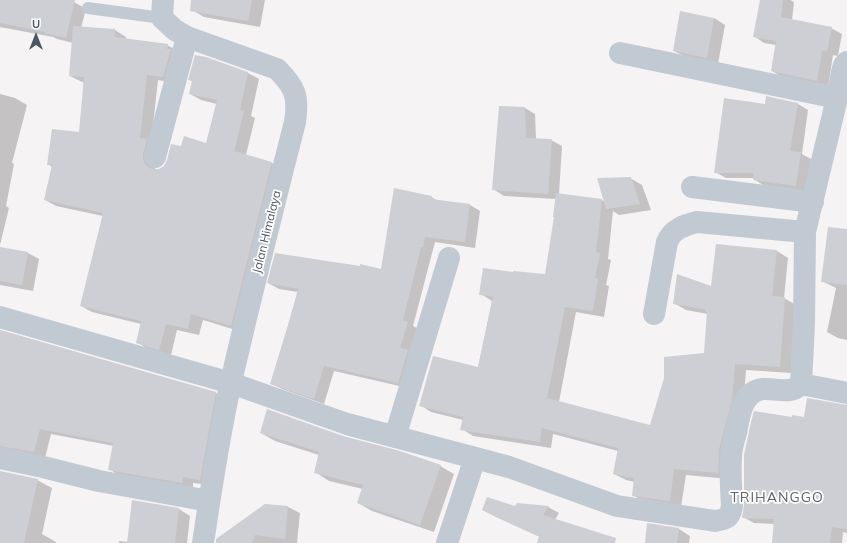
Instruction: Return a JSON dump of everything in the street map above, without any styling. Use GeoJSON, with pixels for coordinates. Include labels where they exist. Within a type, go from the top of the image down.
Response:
{"type":"FeatureCollection","features":[{"type":"Feature","properties":{"kind":"street","name":"Jalan Himalaya"},"geometry":{"type":"LineString","coordinates":[[162,9],[175,30],[187,37],[277,69],[284,76],[296,95],[297,109],[295,122],[264,242],[231,383],[209,501],[203,543]]}},
{"type":"Feature","properties":{"kind":"street"},"geometry":{"type":"LineString","coordinates":[[155,157],[187,37]]}},
{"type":"Feature","properties":{"kind":"street"},"geometry":{"type":"LineString","coordinates":[[620,53],[837,98]]}},
{"type":"Feature","properties":{"kind":"street"},"geometry":{"type":"LineString","coordinates":[[0,317],[231,383],[347,424],[509,467],[617,506],[715,521],[723,520],[730,514],[732,506],[730,456],[741,410],[746,400],[756,390],[788,390],[798,388],[800,384],[804,324],[805,232],[842,72],[844,65],[847,62]]}},
{"type":"Feature","properties":{"kind":"street"},"geometry":{"type":"LineString","coordinates":[[692,187],[813,202]]}},
{"type":"Feature","properties":{"kind":"street"},"geometry":{"type":"LineString","coordinates":[[654,314],[669,236],[686,225],[697,222],[805,232]]}},
{"type":"Feature","properties":{"kind":"street"},"geometry":{"type":"LineString","coordinates":[[395,437],[449,258]]}},
{"type":"Feature","properties":{"kind":"street"},"geometry":{"type":"LineString","coordinates":[[800,384],[847,393]]}},
{"type":"Feature","properties":{"kind":"street"},"geometry":{"type":"LineString","coordinates":[[0,458],[44,467],[99,482],[209,501]]}},
{"type":"Feature","properties":{"kind":"street"},"geometry":{"type":"LineString","coordinates":[[447,543],[475,458]]}},
{"type":"Feature","properties":{"kind":"lane"},"geometry":{"type":"LineString","coordinates":[[88,8],[162,9]]}},
{"type":"Feature","properties":{"kind":"building"},"geometry":{"type":"Polygon","coordinates":[[[0,0],[75,0],[66,38],[0,23],[0,0]]]}},
{"type":"Feature","properties":{"kind":"building"},"geometry":{"type":"Polygon","coordinates":[[[191,0],[252,0],[248,21],[190,11],[191,0]]]}},
{"type":"Feature","properties":{"kind":"building"},"geometry":{"type":"Polygon","coordinates":[[[760,0],[783,0],[781,17],[832,27],[827,51],[822,50],[817,81],[771,71],[776,41],[753,37],[760,0]]]}},
{"type":"Feature","properties":{"kind":"building"},"geometry":{"type":"Polygon","coordinates":[[[680,11],[714,18],[707,58],[673,51],[680,11]]]}},
{"type":"Feature","properties":{"kind":"building"},"geometry":{"type":"Polygon","coordinates":[[[73,26],[115,29],[115,37],[168,44],[167,49],[171,49],[163,77],[147,75],[140,138],[147,139],[143,160],[146,166],[152,169],[159,169],[164,166],[171,144],[181,146],[184,136],[206,143],[217,100],[189,94],[192,81],[188,80],[195,55],[206,57],[248,72],[240,110],[244,111],[234,151],[272,162],[231,326],[191,314],[188,329],[166,324],[159,350],[136,343],[141,321],[80,306],[103,213],[44,200],[52,165],[47,165],[52,129],[79,132],[84,77],[69,76],[73,26]]]}},
{"type":"Feature","properties":{"kind":"building"},"geometry":{"type":"Polygon","coordinates":[[[766,96],[798,103],[790,151],[801,152],[796,186],[753,180],[754,173],[714,173],[724,98],[765,104],[766,96]]]}},
{"type":"Feature","properties":{"kind":"building"},"geometry":{"type":"Polygon","coordinates":[[[499,106],[525,107],[526,138],[552,139],[548,194],[492,190],[499,106]]]}},
{"type":"Feature","properties":{"kind":"building"},"geometry":{"type":"Polygon","coordinates":[[[631,177],[640,204],[606,209],[597,178],[631,177]]]}},
{"type":"Feature","properties":{"kind":"building"},"geometry":{"type":"Polygon","coordinates":[[[394,188],[432,196],[431,199],[470,204],[465,242],[425,237],[423,247],[421,247],[403,320],[408,322],[400,348],[408,350],[398,383],[324,366],[314,399],[270,384],[298,289],[267,283],[275,253],[360,266],[360,264],[381,269],[394,188]]]}},
{"type":"Feature","properties":{"kind":"building"},"geometry":{"type":"Polygon","coordinates":[[[556,193],[602,199],[596,252],[600,253],[595,278],[598,279],[593,311],[565,307],[547,398],[650,425],[664,378],[664,357],[704,353],[707,312],[705,309],[673,304],[677,274],[711,286],[716,244],[777,250],[772,296],[785,297],[780,367],[735,364],[732,400],[719,449],[718,473],[674,469],[670,501],[632,496],[634,478],[613,474],[618,448],[542,428],[540,442],[460,430],[463,417],[419,406],[433,356],[478,367],[493,296],[479,295],[483,268],[545,274],[554,217],[556,193]]]}},
{"type":"Feature","properties":{"kind":"building"},"geometry":{"type":"Polygon","coordinates":[[[828,227],[847,229],[847,285],[821,282],[828,227]]]}},
{"type":"Feature","properties":{"kind":"building"},"geometry":{"type":"Polygon","coordinates":[[[0,247],[28,252],[22,285],[0,281],[0,247]]]}},
{"type":"Feature","properties":{"kind":"building"},"geometry":{"type":"Polygon","coordinates":[[[0,330],[216,392],[200,480],[183,477],[182,483],[108,470],[113,443],[40,429],[34,452],[0,446],[0,330]]]}},
{"type":"Feature","properties":{"kind":"building"},"geometry":{"type":"Polygon","coordinates":[[[807,398],[847,405],[847,529],[832,527],[830,543],[772,543],[774,519],[742,518],[744,505],[744,455],[751,422],[754,411],[792,417],[792,415],[804,417],[807,398]]]}},
{"type":"Feature","properties":{"kind":"building"},"geometry":{"type":"Polygon","coordinates":[[[267,409],[343,436],[400,451],[441,465],[420,525],[357,503],[363,485],[314,473],[319,452],[260,433],[267,409]]]}},
{"type":"Feature","properties":{"kind":"building"},"geometry":{"type":"Polygon","coordinates":[[[0,471],[38,479],[24,543],[0,543],[0,471]]]}},
{"type":"Feature","properties":{"kind":"building"},"geometry":{"type":"Polygon","coordinates":[[[487,497],[515,506],[517,503],[549,506],[543,515],[616,538],[615,543],[537,543],[539,536],[482,510],[487,497]]]}},
{"type":"Feature","properties":{"kind":"building"},"geometry":{"type":"Polygon","coordinates":[[[132,500],[179,508],[175,543],[127,543],[132,500]]]}},
{"type":"Feature","properties":{"kind":"building"},"geometry":{"type":"Polygon","coordinates":[[[265,504],[288,506],[285,539],[255,535],[252,543],[216,543],[216,539],[265,504]]]}},
{"type":"Feature","properties":{"kind":"building"},"geometry":{"type":"Polygon","coordinates":[[[647,523],[679,528],[677,543],[645,543],[647,523]]]}},
{"type":"Feature","properties":{"kind":"district","name":"TRIHANGGO"},"geometry":{"type":"Point","coordinates":[777,498]}}]}
